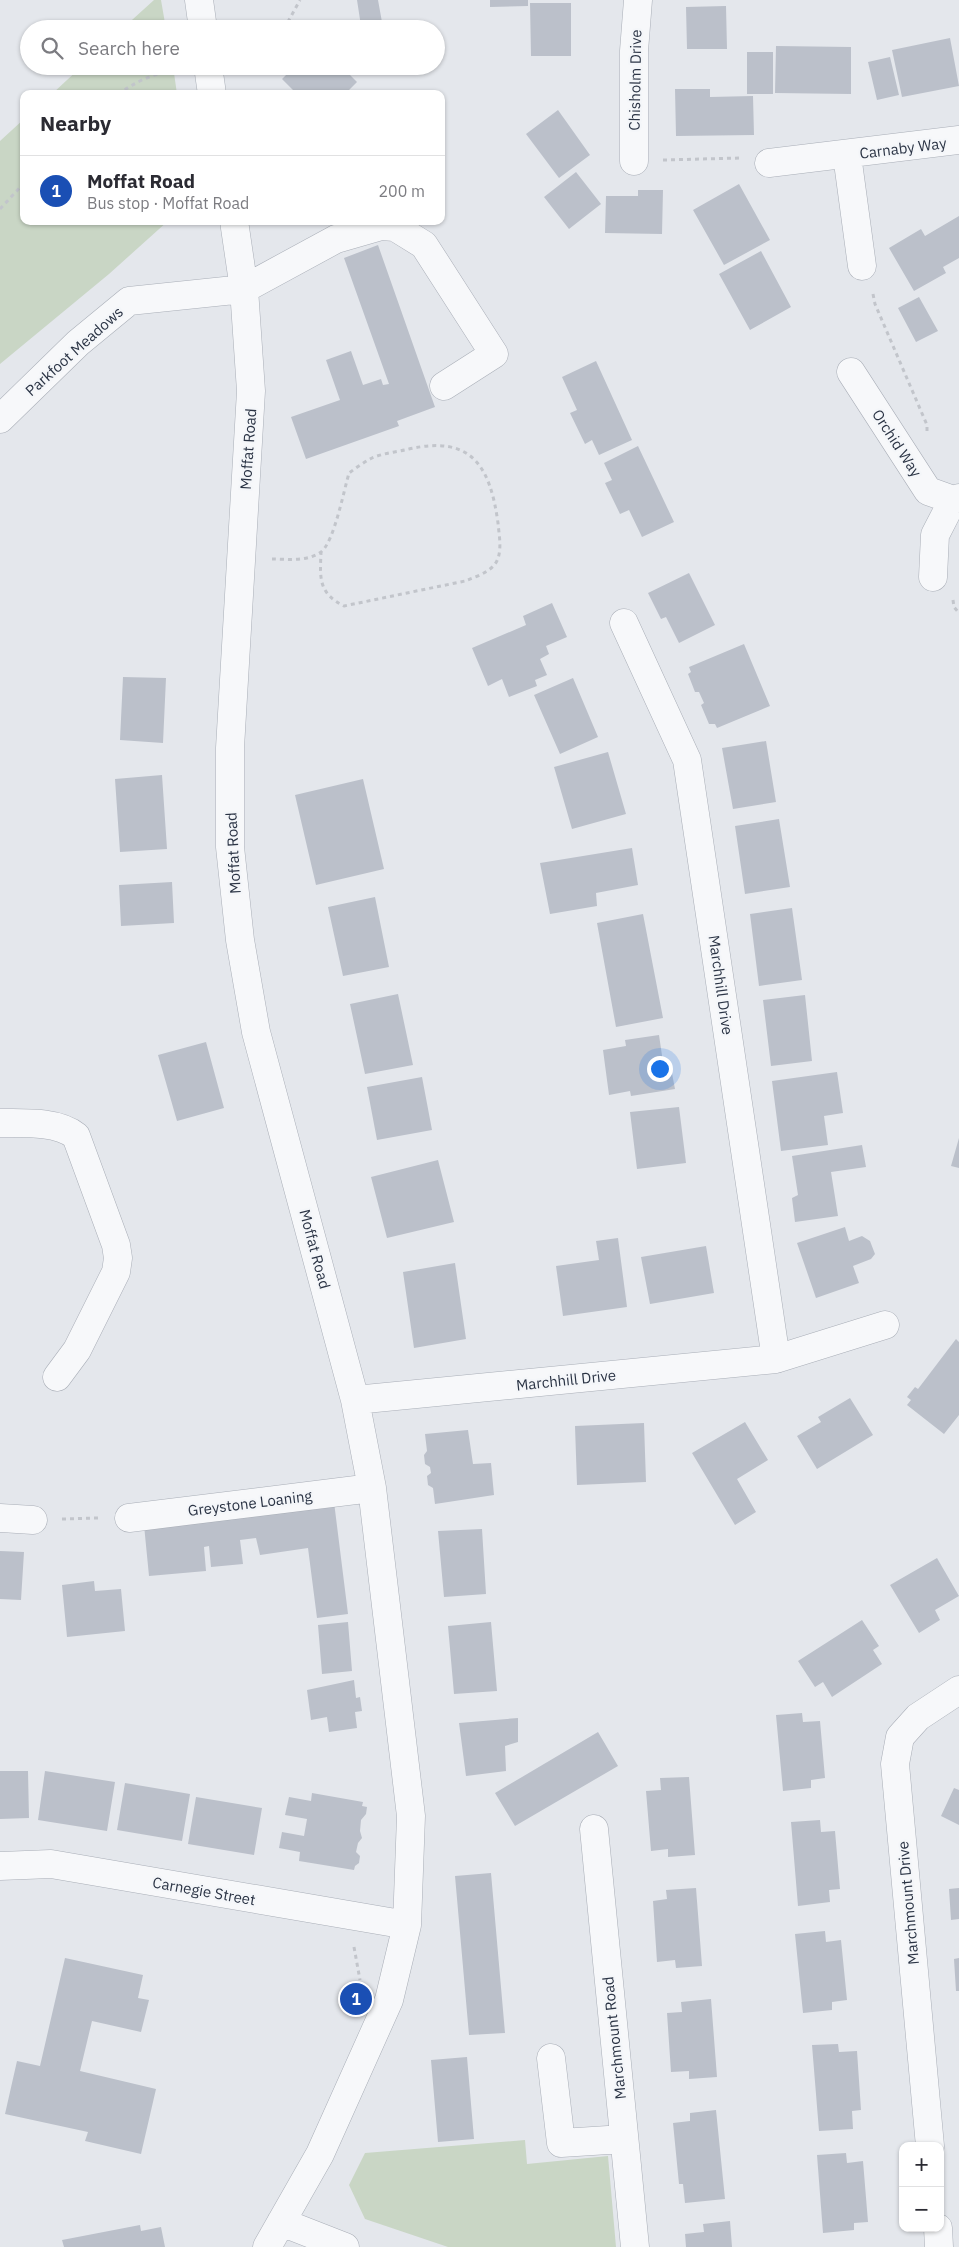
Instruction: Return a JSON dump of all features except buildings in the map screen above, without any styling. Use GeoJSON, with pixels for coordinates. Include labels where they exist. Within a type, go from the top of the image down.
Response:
{"type":"FeatureCollection","features":[{"type":"Feature","properties":{"kind":"street"},"geometry":{"type":"LineString","coordinates":[[199,0],[202,20]]}},
{"type":"Feature","properties":{"kind":"street","name":"Chisholm Drive"},"geometry":{"type":"LineString","coordinates":[[634,161],[634,50],[638,0]]}},
{"type":"Feature","properties":{"kind":"street"},"geometry":{"type":"LineString","coordinates":[[209,75],[211,90]]}},
{"type":"Feature","properties":{"kind":"street","name":"Carnaby Way"},"geometry":{"type":"LineString","coordinates":[[769,163],[959,140]]}},
{"type":"Feature","properties":{"kind":"street","name":"Carnaby Way"},"geometry":{"type":"LineString","coordinates":[[847,155],[862,266]]}},
{"type":"Feature","properties":{"kind":"street","name":"Moffat Road"},"geometry":{"type":"LineString","coordinates":[[235,225],[244,289],[251,391],[230,748],[230,847],[240,940],[256,1032],[356,1400],[372,1488],[411,1816],[407,1925],[389,2000],[320,2154],[267,2247]]}},
{"type":"Feature","properties":{"kind":"street"},"geometry":{"type":"LineString","coordinates":[[244,289],[336,239],[381,226],[395,227],[424,245],[494,354],[444,386]]}},
{"type":"Feature","properties":{"kind":"street","name":"Parkfoot Meadows"},"geometry":{"type":"LineString","coordinates":[[0,419],[78,343],[129,301],[244,289]]}},
{"type":"Feature","properties":{"kind":"street","name":"Orchid Way"},"geometry":{"type":"LineString","coordinates":[[851,372],[928,491],[956,499],[935,534],[933,577]]}},
{"type":"Feature","properties":{"kind":"street","name":"Marchhill Drive"},"geometry":{"type":"LineString","coordinates":[[624,623],[687,760],[776,1359]]}},
{"type":"Feature","properties":{"kind":"street"},"geometry":{"type":"LineString","coordinates":[[0,1124],[68,1129],[76,1136],[116,1245],[118,1258],[116,1272],[78,1350],[57,1376]]}},
{"type":"Feature","properties":{"kind":"street","name":"Marchhill Drive"},"geometry":{"type":"LineString","coordinates":[[356,1400],[776,1359],[885,1326]]}},
{"type":"Feature","properties":{"kind":"street","name":"Greystone Loaning"},"geometry":{"type":"LineString","coordinates":[[129,1518],[372,1488]]}},
{"type":"Feature","properties":{"kind":"street"},"geometry":{"type":"LineString","coordinates":[[0,1518],[33,1520]]}},
{"type":"Feature","properties":{"kind":"street","name":"Marchmount Drive"},"geometry":{"type":"LineString","coordinates":[[930,2142],[895,1764],[900,1737],[918,1717],[959,1690]]}},
{"type":"Feature","properties":{"kind":"street","name":"Marchmount Road"},"geometry":{"type":"LineString","coordinates":[[594,1829],[635,2247]]}},
{"type":"Feature","properties":{"kind":"street","name":"Carnegie Street"},"geometry":{"type":"LineString","coordinates":[[0,1866],[51,1864],[407,1925]]}},
{"type":"Feature","properties":{"kind":"street"},"geometry":{"type":"LineString","coordinates":[[551,2058],[560,2142],[624,2139]]}},
{"type":"Feature","properties":{"kind":"street"},"geometry":{"type":"LineString","coordinates":[[281,2222],[345,2247]]}},
{"type":"Feature","properties":{"kind":"street"},"geometry":{"type":"LineString","coordinates":[[938,2232],[939,2247]]}},
{"type":"Feature","properties":{"kind":"path"},"geometry":{"type":"LineString","coordinates":[[289,20],[300,0]]}},
{"type":"Feature","properties":{"kind":"path"},"geometry":{"type":"LineString","coordinates":[[634,161],[756,157],[769,163]]}},
{"type":"Feature","properties":{"kind":"path"},"geometry":{"type":"LineString","coordinates":[[0,209],[20,187]]}},
{"type":"Feature","properties":{"kind":"path"},"geometry":{"type":"LineString","coordinates":[[862,266],[872,282],[874,304],[927,425],[928,434]]}},
{"type":"Feature","properties":{"kind":"path"},"geometry":{"type":"LineString","coordinates":[[241,559],[301,560],[321,552],[331,536],[349,473],[372,458],[430,445],[456,447],[473,457],[488,481],[497,516],[501,544],[496,563],[484,573],[465,581],[344,606],[331,600],[321,584],[321,552]]}},
{"type":"Feature","properties":{"kind":"path"},"geometry":{"type":"LineString","coordinates":[[33,1520],[129,1518]]}},
{"type":"Feature","properties":{"kind":"green space"},"geometry":{"type":"Polygon","coordinates":[[[154,0],[161,0],[164,20],[132,20],[154,0]]]}},
{"type":"Feature","properties":{"kind":"green space"},"geometry":{"type":"Polygon","coordinates":[[[72,75],[174,75],[176,90],[56,90],[72,75]]]}},
{"type":"Feature","properties":{"kind":"green space"},"geometry":{"type":"Polygon","coordinates":[[[20,123],[20,225],[164,225],[109,274],[0,364],[0,141],[20,123]]]}},
{"type":"Feature","properties":{"kind":"green space"},"geometry":{"type":"Polygon","coordinates":[[[525,2140],[527,2164],[608,2156],[616,2247],[448,2247],[365,2219],[349,2185],[365,2153],[525,2140]]]}},
{"type":"Feature","properties":{"kind":"place","name":"Moffat Road"},"geometry":{"type":"Point","coordinates":[356,1999]}}]}
